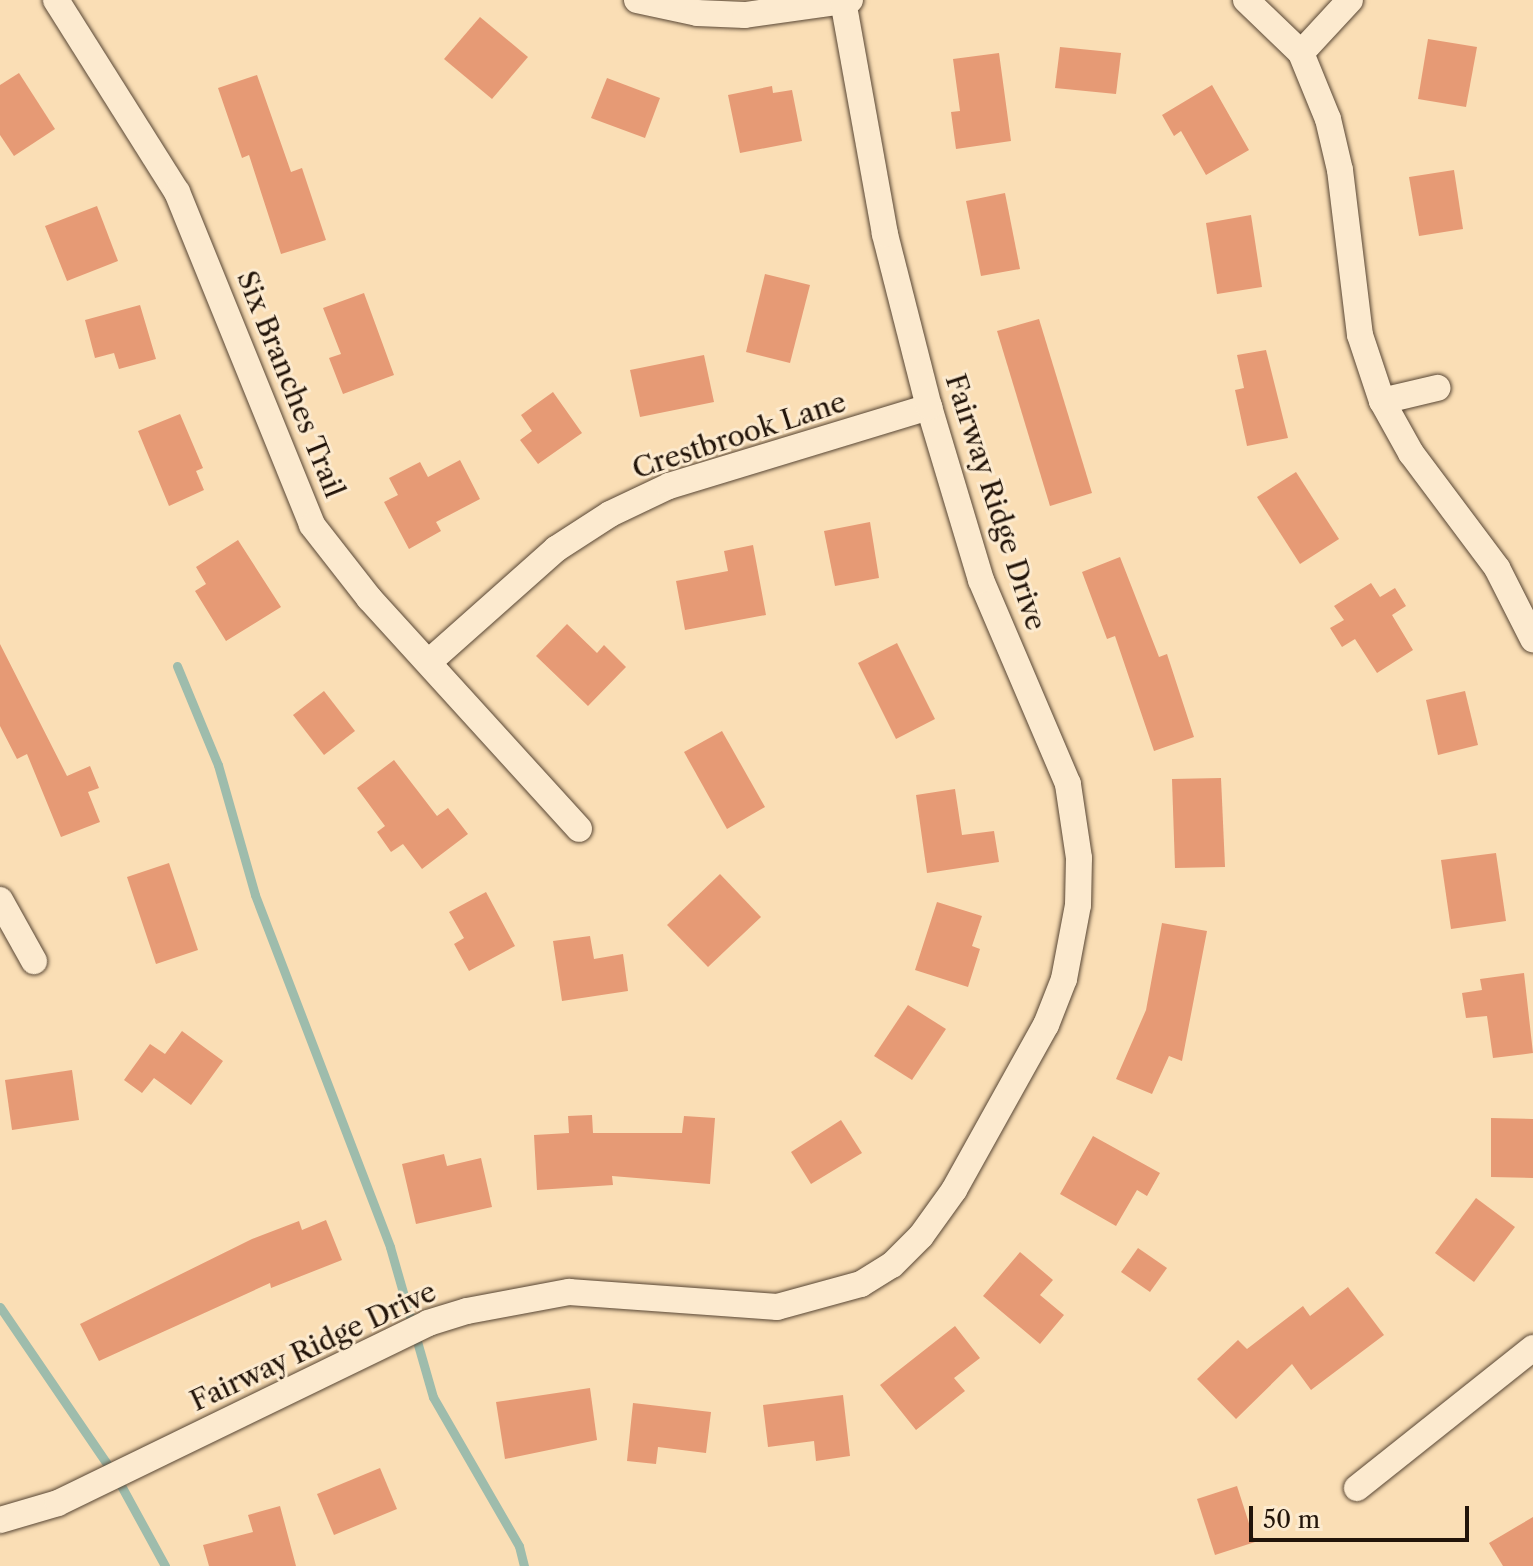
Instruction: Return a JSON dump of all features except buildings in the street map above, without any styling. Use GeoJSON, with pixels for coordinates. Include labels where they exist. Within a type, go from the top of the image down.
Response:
{"type":"FeatureCollection","features":[{"type":"Feature","properties":{"kind":"street","name":"Six Branches Trail"},"geometry":{"type":"LineString","coordinates":[[56,0],[177,192],[312,525],[369,598],[430,661],[579,829]]}},
{"type":"Feature","properties":{"kind":"street"},"geometry":{"type":"LineString","coordinates":[[637,0],[697,13],[745,15],[847,1]]}},
{"type":"Feature","properties":{"kind":"street"},"geometry":{"type":"LineString","coordinates":[[1301,53],[1350,0]]}},
{"type":"Feature","properties":{"kind":"street","name":"Fairway Ridge Drive"},"geometry":{"type":"LineString","coordinates":[[0,1520],[58,1503],[428,1323],[467,1311],[569,1292],[777,1307],[806,1303],[861,1284],[892,1265],[921,1236],[954,1190],[1056,1002],[1071,953],[1079,880],[1061,760],[986,592],[929,407],[885,234],[847,1]]}},
{"type":"Feature","properties":{"kind":"street"},"geometry":{"type":"LineString","coordinates":[[1249,1],[1301,53],[1328,119],[1340,170],[1360,335],[1382,401],[1411,453],[1497,568],[1533,639]]}},
{"type":"Feature","properties":{"kind":"street"},"geometry":{"type":"LineString","coordinates":[[1382,401],[1437,388]]}},
{"type":"Feature","properties":{"kind":"street","name":"Crestbrook Lane"},"geometry":{"type":"LineString","coordinates":[[430,661],[556,549],[610,514],[669,486],[929,407]]}},
{"type":"Feature","properties":{"kind":"street"},"geometry":{"type":"LineString","coordinates":[[0,900],[34,961]]}},
{"type":"Feature","properties":{"kind":"street"},"geometry":{"type":"LineString","coordinates":[[1357,1488],[1533,1348]]}},
{"type":"Feature","properties":{"kind":"waterway"},"geometry":{"type":"LineString","coordinates":[[177,666],[218,765],[255,895],[390,1247],[433,1397],[519,1546],[524,1566]]}},
{"type":"Feature","properties":{"kind":"waterway"},"geometry":{"type":"LineString","coordinates":[[0,1307],[118,1480],[165,1566]]}}]}
